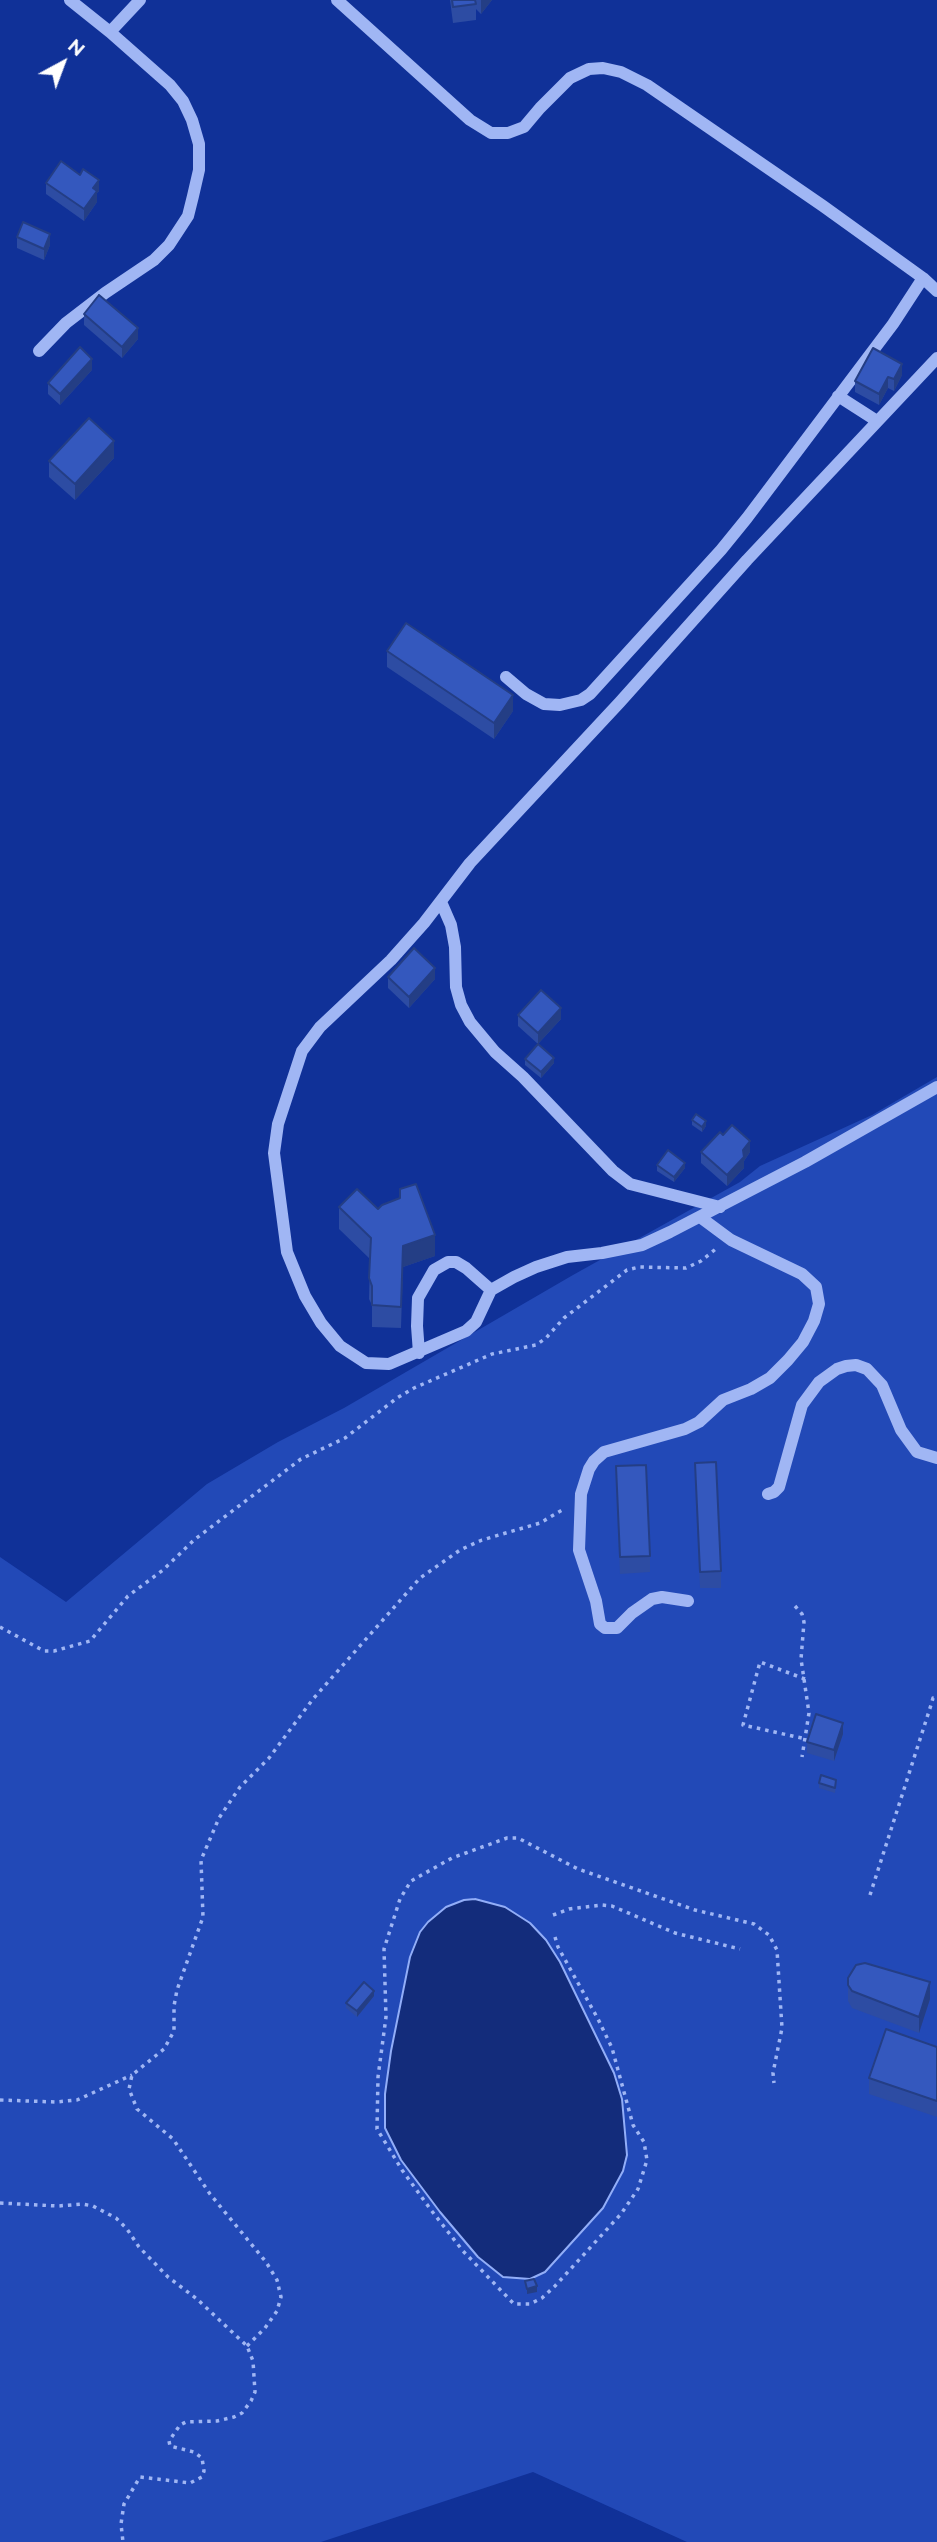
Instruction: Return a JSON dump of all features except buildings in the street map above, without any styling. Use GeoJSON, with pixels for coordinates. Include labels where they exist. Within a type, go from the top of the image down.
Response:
{"type":"FeatureCollection","features":[{"type":"Feature","properties":{"kind":"street"},"geometry":{"type":"LineString","coordinates":[[39,351],[66,323],[104,293],[154,260],[169,245],[188,216],[199,170],[199,144],[183,101],[170,85],[70,0]]}},
{"type":"Feature","properties":{"kind":"street"},"geometry":{"type":"LineString","coordinates":[[110,32],[140,0]]}},
{"type":"Feature","properties":{"kind":"street"},"geometry":{"type":"LineString","coordinates":[[337,0],[462,113],[491,133],[508,133],[524,127],[570,78],[589,69],[603,68],[621,72],[647,85],[823,206],[937,291]]}},
{"type":"Feature","properties":{"kind":"street"},"geometry":{"type":"LineString","coordinates":[[506,677],[526,694],[544,704],[560,705],[581,701],[590,694],[721,550],[893,324],[923,278]]}},
{"type":"Feature","properties":{"kind":"street"},"geometry":{"type":"LineString","coordinates":[[937,358],[470,863],[442,902],[391,960],[320,1027],[302,1051],[278,1124],[274,1153],[287,1252],[321,1323],[340,1346],[366,1363],[389,1364],[466,1332],[476,1322],[491,1290],[536,1267],[567,1257],[642,1245],[805,1162],[937,1087]]}},
{"type":"Feature","properties":{"kind":"street"},"geometry":{"type":"LineString","coordinates":[[838,396],[877,421]]}},
{"type":"Feature","properties":{"kind":"street"},"geometry":{"type":"LineString","coordinates":[[442,902],[451,925],[455,947],[456,987],[461,1005],[470,1022],[495,1052],[523,1077],[613,1171],[630,1184],[720,1207]]}},
{"type":"Feature","properties":{"kind":"street"},"geometry":{"type":"LineString","coordinates":[[688,1601],[662,1597],[652,1599],[617,1628],[605,1628],[600,1624],[596,1601],[579,1550],[581,1496],[589,1469],[599,1456],[620,1447],[685,1429],[699,1422],[723,1400],[770,1378],[789,1360],[810,1331],[819,1304],[816,1287],[802,1274],[725,1237],[700,1217]]}},
{"type":"Feature","properties":{"kind":"street"},"geometry":{"type":"LineString","coordinates":[[419,1353],[418,1298],[434,1270],[448,1262],[456,1262],[491,1290]]}},
{"type":"Feature","properties":{"kind":"street"},"geometry":{"type":"LineString","coordinates":[[768,1494],[779,1487],[802,1405],[819,1382],[846,1366],[856,1365],[867,1369],[881,1385],[901,1430],[917,1452],[937,1458]]}},
{"type":"Feature","properties":{"kind":"path"},"geometry":{"type":"LineString","coordinates":[[0,1627],[44,1651],[54,1651],[90,1641],[128,1596],[163,1570],[194,1540],[301,1459],[345,1438],[380,1410],[415,1388],[492,1353],[536,1345],[564,1318],[627,1270],[639,1267],[691,1267],[709,1255],[725,1237]]}},
{"type":"Feature","properties":{"kind":"path"},"geometry":{"type":"LineString","coordinates":[[0,2100],[77,2100],[132,2075],[164,2049],[174,2031],[174,2006],[179,1980],[203,1917],[201,1860],[219,1818],[234,1795],[269,1758],[313,1699],[420,1578],[451,1556],[482,1540],[550,1519],[581,1496]]}},
{"type":"Feature","properties":{"kind":"path"},"geometry":{"type":"LineString","coordinates":[[795,1606],[802,1614],[804,1622],[801,1659],[809,1713],[802,1757]]}},
{"type":"Feature","properties":{"kind":"path"},"geometry":{"type":"LineString","coordinates":[[805,1679],[760,1662],[743,1725],[806,1740]]}},
{"type":"Feature","properties":{"kind":"path"},"geometry":{"type":"LineString","coordinates":[[870,1895],[930,1705],[933,1698],[937,1698]]}},
{"type":"Feature","properties":{"kind":"path"},"geometry":{"type":"LineString","coordinates":[[555,1937],[612,2048],[633,2125],[643,2142],[647,2160],[638,2189],[621,2214],[555,2286],[542,2298],[530,2304],[514,2304],[463,2251],[402,2170],[377,2129],[377,2100],[386,2017],[384,1948],[400,1899],[411,1881],[452,1858],[507,1839],[524,1840],[578,1869],[695,1910],[754,1924],[769,1935],[777,1950],[782,2028],[773,2073],[774,2082]]}},
{"type":"Feature","properties":{"kind":"path"},"geometry":{"type":"LineString","coordinates":[[553,1915],[569,1909],[612,1906],[675,1933],[740,1948]]}},
{"type":"Feature","properties":{"kind":"path"},"geometry":{"type":"LineString","coordinates":[[132,2075],[129,2089],[137,2109],[173,2139],[210,2194],[266,2262],[277,2280],[281,2297],[277,2311],[247,2346]]}},
{"type":"Feature","properties":{"kind":"path"},"geometry":{"type":"LineString","coordinates":[[0,2203],[58,2206],[82,2204],[93,2206],[116,2218],[168,2277],[197,2299],[247,2346],[253,2361],[255,2392],[242,2413],[217,2421],[186,2422],[180,2425],[169,2441],[170,2446],[194,2452],[202,2458],[202,2477],[190,2483],[140,2477],[124,2504],[121,2524],[123,2542]]}},
{"type":"Feature","properties":{"kind":"shaded area"},"geometry":{"type":"Polygon","coordinates":[[[937,1077],[937,2542],[687,2542],[533,2472],[321,2542],[0,2542],[0,1557],[66,1602],[207,1484],[740,1182],[760,1166],[872,1115],[937,1077]]]}},
{"type":"Feature","properties":{"kind":"shaded area"},"geometry":{"type":"Polygon","coordinates":[[[475,1899],[505,1907],[530,1923],[546,1940],[560,1962],[614,2073],[622,2099],[627,2155],[623,2171],[603,2208],[545,2272],[530,2279],[503,2277],[478,2257],[401,2160],[385,2128],[385,2094],[391,2051],[410,1957],[420,1932],[428,1922],[446,1907],[475,1899]]]}}]}
